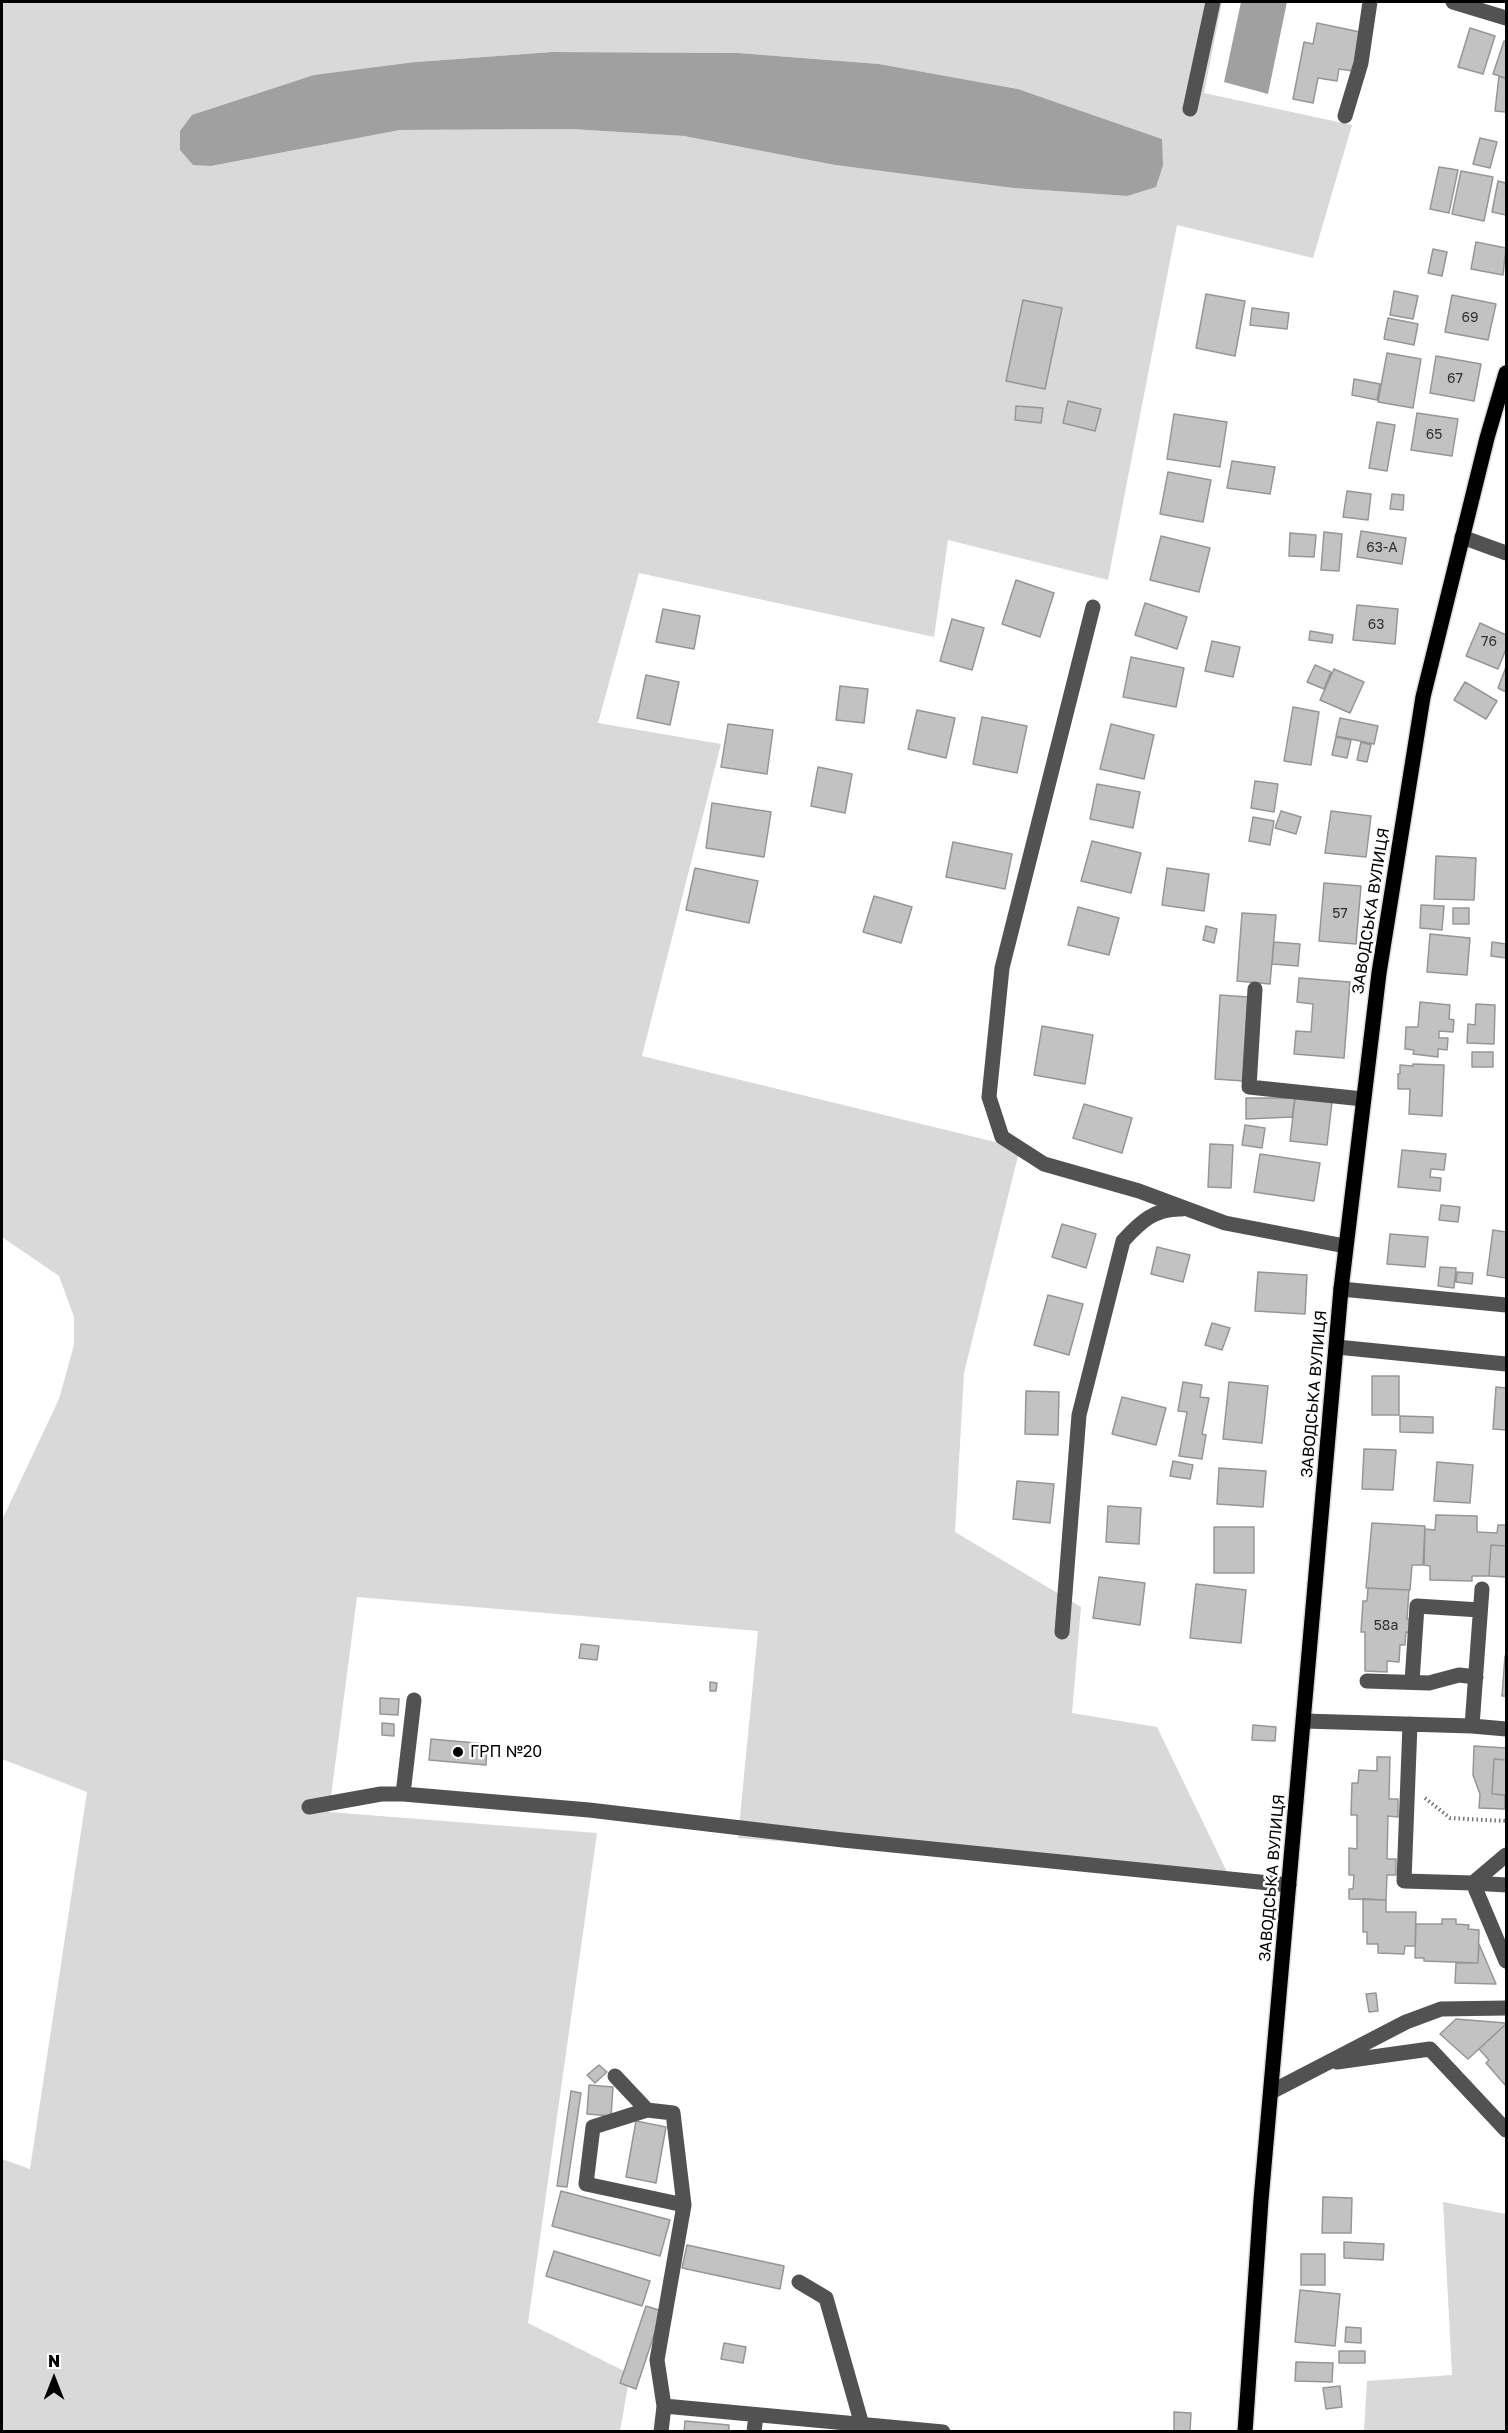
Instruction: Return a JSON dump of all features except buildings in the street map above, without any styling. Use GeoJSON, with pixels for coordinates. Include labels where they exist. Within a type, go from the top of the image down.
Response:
{"type":"FeatureCollection","features":[{"type":"Feature","properties":{"kind":"main road","name":"ЗАВОДСЬКА ВУЛИЦЯ"},"geometry":{"type":"LineString","coordinates":[[1245,2432],[1271,2092],[1341,1289],[1363,1099],[1379,973],[1423,697],[1487,438],[1506,373]]}},
{"type":"Feature","properties":{"kind":"street"},"geometry":{"type":"LineString","coordinates":[[1190,109],[1213,2]]}},
{"type":"Feature","properties":{"kind":"street"},"geometry":{"type":"LineString","coordinates":[[1345,116],[1361,63],[1370,2]]}},
{"type":"Feature","properties":{"kind":"street"},"geometry":{"type":"LineString","coordinates":[[1453,2],[1506,18]]}},
{"type":"Feature","properties":{"kind":"street"},"geometry":{"type":"LineString","coordinates":[[1462,537],[1506,553]]}},
{"type":"Feature","properties":{"kind":"street"},"geometry":{"type":"LineString","coordinates":[[1093,607],[1002,968],[989,1097],[1002,1137],[1044,1164],[1139,1191],[1225,1223],[1345,1246]]}},
{"type":"Feature","properties":{"kind":"street"},"geometry":{"type":"LineString","coordinates":[[1255,988],[1248,1087],[1363,1099]]}},
{"type":"Feature","properties":{"kind":"street"},"geometry":{"type":"LineString","coordinates":[[1062,1632],[1079,1415],[1123,1241],[1141,1220],[1163,1210],[1179,1208],[1194,1210]]}},
{"type":"Feature","properties":{"kind":"street"},"geometry":{"type":"LineString","coordinates":[[1341,1289],[1506,1305]]}},
{"type":"Feature","properties":{"kind":"street"},"geometry":{"type":"LineString","coordinates":[[1337,1347],[1506,1364]]}},
{"type":"Feature","properties":{"kind":"street"},"geometry":{"type":"LineString","coordinates":[[1473,1726],[1482,1589]]}},
{"type":"Feature","properties":{"kind":"street"},"geometry":{"type":"LineString","coordinates":[[1412,1682],[1418,1606],[1480,1610]]}},
{"type":"Feature","properties":{"kind":"street"},"geometry":{"type":"LineString","coordinates":[[1367,1681],[1429,1683],[1459,1675],[1476,1677]]}},
{"type":"Feature","properties":{"kind":"street"},"geometry":{"type":"LineString","coordinates":[[402,1794],[414,1700]]}},
{"type":"Feature","properties":{"kind":"street"},"geometry":{"type":"LineString","coordinates":[[1304,1721],[1473,1726],[1506,1730]]}},
{"type":"Feature","properties":{"kind":"street"},"geometry":{"type":"LineString","coordinates":[[1410,1724],[1404,1881],[1506,1885]]}},
{"type":"Feature","properties":{"kind":"street"},"geometry":{"type":"LineString","coordinates":[[309,1808],[381,1794],[402,1794],[589,1810],[843,1840],[1289,1885]]}},
{"type":"Feature","properties":{"kind":"street"},"geometry":{"type":"LineString","coordinates":[[1473,1883],[1506,1855]]}},
{"type":"Feature","properties":{"kind":"street"},"geometry":{"type":"LineString","coordinates":[[1473,1883],[1506,1961]]}},
{"type":"Feature","properties":{"kind":"street"},"geometry":{"type":"LineString","coordinates":[[1271,2092],[1406,2022],[1441,2009],[1506,2008]]}},
{"type":"Feature","properties":{"kind":"street"},"geometry":{"type":"LineString","coordinates":[[1325,2064],[1430,2049],[1506,2130]]}},
{"type":"Feature","properties":{"kind":"street"},"geometry":{"type":"LineString","coordinates":[[615,2076],[647,2110]]}},
{"type":"Feature","properties":{"kind":"street"},"geometry":{"type":"LineString","coordinates":[[661,2432],[664,2406],[657,2361],[684,2205],[673,2113],[647,2110],[592,2127],[586,2184],[684,2205]]}},
{"type":"Feature","properties":{"kind":"street"},"geometry":{"type":"LineString","coordinates":[[799,2282],[826,2298],[862,2425]]}},
{"type":"Feature","properties":{"kind":"street"},"geometry":{"type":"LineString","coordinates":[[664,2406],[898,2430],[943,2432]]}},
{"type":"Feature","properties":{"kind":"street"},"geometry":{"type":"LineString","coordinates":[[754,2432],[756,2415]]}},
{"type":"Feature","properties":{"kind":"path"},"geometry":{"type":"LineString","coordinates":[[1408,1784],[1450,1818],[1506,1821]]}},
{"type":"Feature","properties":{"kind":"shaded area"},"geometry":{"type":"Polygon","coordinates":[[[2,2],[1222,2],[1204,93],[1352,125],[1313,258],[1177,225],[1108,580],[948,540],[934,637],[639,573],[598,723],[721,744],[642,1056],[1020,1148],[964,1373],[955,1532],[1081,1607],[1072,1713],[1157,1727],[1229,1876],[738,1838],[758,1631],[357,1597],[329,1812],[597,1833],[528,2323],[630,2374],[620,2431],[2,2431],[2,2159],[30,2169],[87,1792],[2,1759],[2,1520],[59,1399],[74,1345],[74,1317],[59,1276],[2,1237],[2,2]],[[552,52],[416,62],[211,166],[400,130],[571,129],[684,136],[835,165],[1013,188],[1127,196],[1162,139],[1018,89],[879,64],[738,53],[552,52]]]}},
{"type":"Feature","properties":{"kind":"shaded area"},"geometry":{"type":"Polygon","coordinates":[[[1241,2],[1287,2],[1268,94],[1224,82],[1241,2]]]}},
{"type":"Feature","properties":{"kind":"shaded area"},"geometry":{"type":"Polygon","coordinates":[[[552,52],[738,53],[879,64],[1018,89],[1162,139],[1163,165],[1156,187],[1127,196],[1013,188],[835,165],[684,136],[571,129],[400,130],[211,166],[193,165],[180,150],[180,131],[192,115],[314,75],[416,62],[552,52]]]}},
{"type":"Feature","properties":{"kind":"shaded area"},"geometry":{"type":"Polygon","coordinates":[[[1443,2202],[1506,2214],[1506,2431],[1364,2431],[1367,2381],[1452,2375],[1443,2202]]]}},
{"type":"Feature","properties":{"kind":"place","name":"ГРП №20"},"geometry":{"type":"Point","coordinates":[458,1752]}}]}
